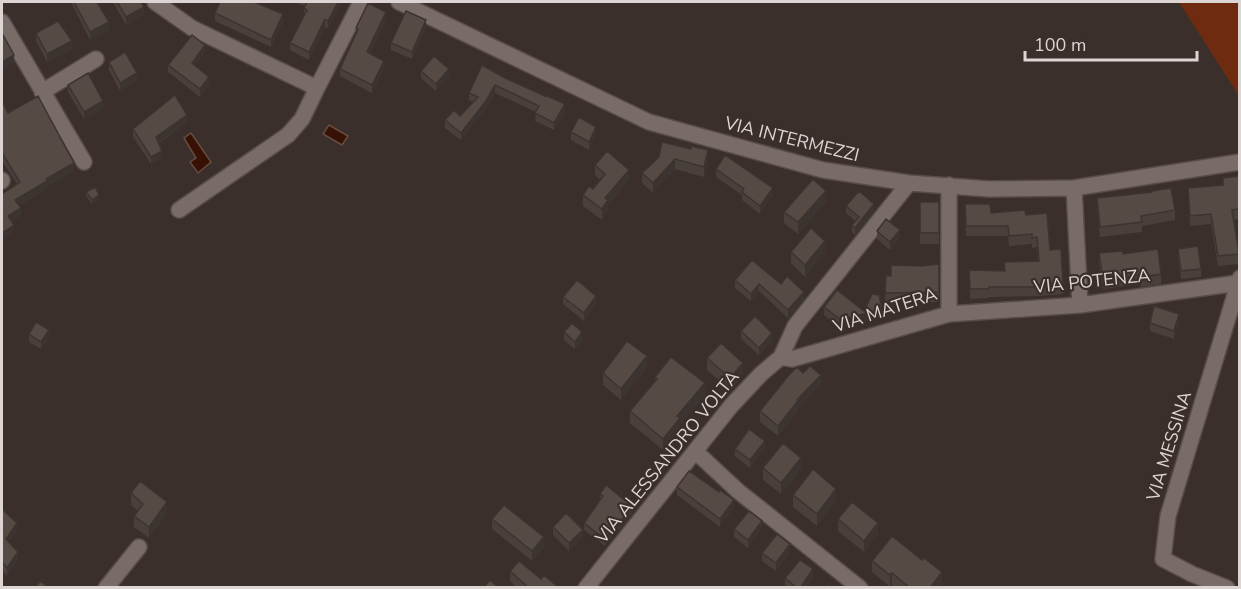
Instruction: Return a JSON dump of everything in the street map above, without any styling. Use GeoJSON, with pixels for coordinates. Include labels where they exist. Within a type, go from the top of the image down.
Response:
{"type":"FeatureCollection","features":[{"type":"Feature","properties":{"kind":"street"},"geometry":{"type":"LineString","coordinates":[[155,2],[192,28],[316,88]]}},
{"type":"Feature","properties":{"kind":"street"},"geometry":{"type":"LineString","coordinates":[[179,210],[288,135],[302,120],[361,2]]}},
{"type":"Feature","properties":{"kind":"street","name":"VIA INTERMEZZI"},"geometry":{"type":"LineString","coordinates":[[399,2],[649,122],[823,170],[909,183],[989,189],[1074,188],[1239,162]]}},
{"type":"Feature","properties":{"kind":"street"},"geometry":{"type":"LineString","coordinates":[[2,22],[84,162]]}},
{"type":"Feature","properties":{"kind":"street"},"geometry":{"type":"LineString","coordinates":[[42,92],[96,59]]}},
{"type":"Feature","properties":{"kind":"street","name":"VIA ALESSANDRO VOLTA"},"geometry":{"type":"LineString","coordinates":[[586,588],[730,406],[781,357],[795,326],[909,183]]}},
{"type":"Feature","properties":{"kind":"street","name":"VIA MATERA"},"geometry":{"type":"LineString","coordinates":[[781,357],[792,359],[949,314],[949,185]]}},
{"type":"Feature","properties":{"kind":"street"},"geometry":{"type":"LineString","coordinates":[[1074,188],[1080,304]]}},
{"type":"Feature","properties":{"kind":"street","name":"VIA POTENZA"},"geometry":{"type":"LineString","coordinates":[[949,314],[1080,304],[1239,281]]}},
{"type":"Feature","properties":{"kind":"street","name":"VIA MESSINA"},"geometry":{"type":"LineString","coordinates":[[1227,588],[1163,559],[1168,516],[1239,281]]}},
{"type":"Feature","properties":{"kind":"street"},"geometry":{"type":"LineString","coordinates":[[695,451],[738,491],[860,588]]}},
{"type":"Feature","properties":{"kind":"street"},"geometry":{"type":"LineString","coordinates":[[106,588],[139,547]]}},
{"type":"Feature","properties":{"kind":"shaded area"},"geometry":{"type":"Polygon","coordinates":[[[1179,2],[1239,2],[1239,96],[1179,2]]]}},
{"type":"Feature","properties":{"kind":"shaded area"},"geometry":{"type":"Polygon","coordinates":[[[329,125],[348,136],[342,145],[323,134],[329,125]]]}},
{"type":"Feature","properties":{"kind":"shaded area"},"geometry":{"type":"Polygon","coordinates":[[[191,133],[211,162],[198,173],[190,162],[196,158],[184,138],[191,133]]]}},
{"type":"Feature","properties":{"kind":"building"},"geometry":{"type":"Polygon","coordinates":[[[74,2],[97,2],[109,22],[90,32],[74,2]]]}},
{"type":"Feature","properties":{"kind":"building"},"geometry":{"type":"Polygon","coordinates":[[[117,2],[141,2],[144,7],[126,17],[117,2]]]}},
{"type":"Feature","properties":{"kind":"building"},"geometry":{"type":"Polygon","coordinates":[[[220,2],[254,2],[283,14],[271,40],[215,13],[220,2]]]}},
{"type":"Feature","properties":{"kind":"building"},"geometry":{"type":"Polygon","coordinates":[[[307,2],[338,2],[328,21],[325,19],[309,52],[290,43],[307,10],[304,8],[307,2]]]}},
{"type":"Feature","properties":{"kind":"building"},"geometry":{"type":"Polygon","coordinates":[[[368,3],[386,12],[367,52],[384,61],[372,85],[340,69],[368,3]]]}},
{"type":"Feature","properties":{"kind":"building"},"geometry":{"type":"Polygon","coordinates":[[[406,11],[426,20],[412,52],[391,43],[406,11]]]}},
{"type":"Feature","properties":{"kind":"building"},"geometry":{"type":"Polygon","coordinates":[[[58,21],[72,41],[47,54],[36,33],[58,21]]]}},
{"type":"Feature","properties":{"kind":"building"},"geometry":{"type":"Polygon","coordinates":[[[2,33],[14,55],[2,62],[2,33]]]}},
{"type":"Feature","properties":{"kind":"building"},"geometry":{"type":"Polygon","coordinates":[[[192,35],[205,45],[192,63],[209,77],[200,89],[168,65],[192,35]]]}},
{"type":"Feature","properties":{"kind":"building"},"geometry":{"type":"Polygon","coordinates":[[[125,52],[137,73],[120,83],[109,62],[125,52]]]}},
{"type":"Feature","properties":{"kind":"building"},"geometry":{"type":"Polygon","coordinates":[[[434,56],[449,69],[436,84],[421,71],[434,56]]]}},
{"type":"Feature","properties":{"kind":"building"},"geometry":{"type":"Polygon","coordinates":[[[482,65],[505,78],[565,104],[554,123],[535,113],[539,106],[495,85],[486,101],[461,133],[445,120],[454,110],[460,116],[478,97],[469,93],[482,65]]]}},
{"type":"Feature","properties":{"kind":"building"},"geometry":{"type":"Polygon","coordinates":[[[88,73],[103,101],[84,112],[68,85],[88,73]]]}},
{"type":"Feature","properties":{"kind":"building"},"geometry":{"type":"Polygon","coordinates":[[[175,95],[187,115],[156,137],[162,151],[151,157],[133,129],[175,95]]]}},
{"type":"Feature","properties":{"kind":"building"},"geometry":{"type":"Polygon","coordinates":[[[38,96],[74,163],[15,200],[21,208],[8,216],[14,225],[2,233],[2,194],[20,182],[2,153],[2,101],[8,113],[38,96]]]}},
{"type":"Feature","properties":{"kind":"building"},"geometry":{"type":"Polygon","coordinates":[[[579,117],[596,127],[589,142],[571,132],[579,117]]]}},
{"type":"Feature","properties":{"kind":"building"},"geometry":{"type":"Polygon","coordinates":[[[662,142],[691,149],[691,146],[708,150],[704,167],[675,159],[653,183],[642,173],[659,157],[662,142]]]}},
{"type":"Feature","properties":{"kind":"building"},"geometry":{"type":"Polygon","coordinates":[[[607,151],[629,170],[605,198],[608,200],[602,209],[583,195],[589,186],[593,189],[605,174],[595,165],[607,151]]]}},
{"type":"Feature","properties":{"kind":"building"},"geometry":{"type":"Polygon","coordinates":[[[725,155],[773,188],[760,206],[742,192],[744,189],[716,169],[725,155]]]}},
{"type":"Feature","properties":{"kind":"building"},"geometry":{"type":"Polygon","coordinates":[[[1239,176],[1239,209],[1232,210],[1239,254],[1218,256],[1211,214],[1190,216],[1188,188],[1223,185],[1223,178],[1239,176]]]}},
{"type":"Feature","properties":{"kind":"building"},"geometry":{"type":"Polygon","coordinates":[[[813,179],[826,191],[798,222],[784,212],[813,179]]]}},
{"type":"Feature","properties":{"kind":"building"},"geometry":{"type":"Polygon","coordinates":[[[95,187],[99,195],[92,200],[86,192],[95,187]]]}},
{"type":"Feature","properties":{"kind":"building"},"geometry":{"type":"Polygon","coordinates":[[[1171,188],[1175,210],[1141,216],[1142,222],[1100,227],[1097,198],[1171,188]]]}},
{"type":"Feature","properties":{"kind":"building"},"geometry":{"type":"Polygon","coordinates":[[[859,191],[874,204],[855,228],[852,225],[859,217],[846,206],[859,191]]]}},
{"type":"Feature","properties":{"kind":"building"},"geometry":{"type":"Polygon","coordinates":[[[920,202],[939,202],[939,233],[920,233],[920,202]]]}},
{"type":"Feature","properties":{"kind":"building"},"geometry":{"type":"Polygon","coordinates":[[[965,204],[990,204],[991,213],[1025,210],[1026,215],[1047,213],[1050,250],[1061,249],[1063,284],[970,289],[969,270],[1005,271],[1004,262],[1039,261],[1037,237],[1032,238],[1032,234],[1009,236],[1008,226],[966,226],[965,204]]]}},
{"type":"Feature","properties":{"kind":"building"},"geometry":{"type":"Polygon","coordinates":[[[886,219],[900,230],[890,242],[877,231],[886,219]]]}},
{"type":"Feature","properties":{"kind":"building"},"geometry":{"type":"Polygon","coordinates":[[[811,228],[825,241],[805,265],[791,252],[811,228]]]}},
{"type":"Feature","properties":{"kind":"building"},"geometry":{"type":"Polygon","coordinates":[[[1198,246],[1201,269],[1181,271],[1178,249],[1198,246]]]}},
{"type":"Feature","properties":{"kind":"building"},"geometry":{"type":"Polygon","coordinates":[[[1158,249],[1161,274],[1103,279],[1099,253],[1123,251],[1123,254],[1158,249]]]}},
{"type":"Feature","properties":{"kind":"building"},"geometry":{"type":"Polygon","coordinates":[[[752,260],[781,284],[787,276],[804,292],[788,310],[759,284],[751,294],[735,280],[752,260]]]}},
{"type":"Feature","properties":{"kind":"building"},"geometry":{"type":"Polygon","coordinates":[[[939,264],[939,292],[885,293],[886,275],[891,276],[891,265],[939,264]]]}},
{"type":"Feature","properties":{"kind":"building"},"geometry":{"type":"Polygon","coordinates":[[[577,280],[596,296],[584,313],[563,297],[577,280]]]}},
{"type":"Feature","properties":{"kind":"building"},"geometry":{"type":"Polygon","coordinates":[[[837,290],[864,311],[872,294],[879,295],[882,309],[841,320],[824,307],[837,290]]]}},
{"type":"Feature","properties":{"kind":"building"},"geometry":{"type":"Polygon","coordinates":[[[1154,306],[1179,314],[1174,331],[1150,323],[1154,306]]]}},
{"type":"Feature","properties":{"kind":"building"},"geometry":{"type":"Polygon","coordinates":[[[755,316],[772,333],[759,348],[741,331],[755,316]]]}},
{"type":"Feature","properties":{"kind":"building"},"geometry":{"type":"Polygon","coordinates":[[[36,322],[49,330],[41,342],[29,334],[36,322]]]}},
{"type":"Feature","properties":{"kind":"building"},"geometry":{"type":"Polygon","coordinates":[[[572,323],[582,332],[575,342],[564,332],[572,323]]]}},
{"type":"Feature","properties":{"kind":"building"},"geometry":{"type":"Polygon","coordinates":[[[627,341],[647,356],[621,389],[603,373],[627,341]]]}},
{"type":"Feature","properties":{"kind":"building"},"geometry":{"type":"Polygon","coordinates":[[[721,343],[743,363],[730,378],[707,358],[721,343]]]}},
{"type":"Feature","properties":{"kind":"building"},"geometry":{"type":"Polygon","coordinates":[[[671,357],[705,383],[677,416],[680,418],[663,439],[630,411],[657,379],[655,377],[671,357]]]}},
{"type":"Feature","properties":{"kind":"building"},"geometry":{"type":"Polygon","coordinates":[[[810,366],[821,375],[797,400],[778,426],[760,411],[797,367],[803,373],[810,366]]]}},
{"type":"Feature","properties":{"kind":"building"},"geometry":{"type":"Polygon","coordinates":[[[749,429],[765,441],[750,460],[735,449],[749,429]]]}},
{"type":"Feature","properties":{"kind":"building"},"geometry":{"type":"Polygon","coordinates":[[[783,443],[801,458],[781,483],[763,468],[783,443]]]}},
{"type":"Feature","properties":{"kind":"building"},"geometry":{"type":"Polygon","coordinates":[[[813,469],[836,489],[817,514],[793,495],[813,469]]]}},
{"type":"Feature","properties":{"kind":"building"},"geometry":{"type":"Polygon","coordinates":[[[689,471],[734,500],[720,519],[677,487],[689,471]]]}},
{"type":"Feature","properties":{"kind":"building"},"geometry":{"type":"Polygon","coordinates":[[[140,481],[167,502],[149,527],[134,516],[143,504],[131,493],[140,481]]]}},
{"type":"Feature","properties":{"kind":"building"},"geometry":{"type":"Polygon","coordinates":[[[606,485],[633,507],[605,539],[584,523],[603,496],[600,494],[606,485]]]}},
{"type":"Feature","properties":{"kind":"building"},"geometry":{"type":"Polygon","coordinates":[[[852,502],[878,523],[864,541],[838,519],[852,502]]]}},
{"type":"Feature","properties":{"kind":"building"},"geometry":{"type":"Polygon","coordinates":[[[504,505],[544,537],[532,551],[492,519],[504,505]]]}},
{"type":"Feature","properties":{"kind":"building"},"geometry":{"type":"Polygon","coordinates":[[[2,509],[17,523],[6,539],[18,552],[7,568],[2,562],[2,509]]]}},
{"type":"Feature","properties":{"kind":"building"},"geometry":{"type":"Polygon","coordinates":[[[749,511],[762,521],[748,540],[734,529],[749,511]]]}},
{"type":"Feature","properties":{"kind":"building"},"geometry":{"type":"Polygon","coordinates":[[[566,513],[583,530],[569,543],[553,527],[566,513]]]}},
{"type":"Feature","properties":{"kind":"building"},"geometry":{"type":"Polygon","coordinates":[[[777,534],[790,544],[776,563],[762,553],[777,534]]]}},
{"type":"Feature","properties":{"kind":"building"},"geometry":{"type":"Polygon","coordinates":[[[892,536],[922,560],[924,558],[942,572],[930,588],[910,588],[892,573],[890,575],[872,561],[892,536]]]}},
{"type":"Feature","properties":{"kind":"building"},"geometry":{"type":"Polygon","coordinates":[[[800,560],[813,569],[800,588],[797,588],[785,578],[800,560]]]}},
{"type":"Feature","properties":{"kind":"building"},"geometry":{"type":"Polygon","coordinates":[[[519,561],[541,579],[544,575],[559,588],[529,588],[510,571],[519,561]]]}},
{"type":"Feature","properties":{"kind":"building"},"geometry":{"type":"Polygon","coordinates":[[[490,580],[499,588],[483,588],[490,580]]]}},
{"type":"Feature","properties":{"kind":"building"},"geometry":{"type":"Polygon","coordinates":[[[40,581],[49,588],[35,588],[40,581]]]}}]}
